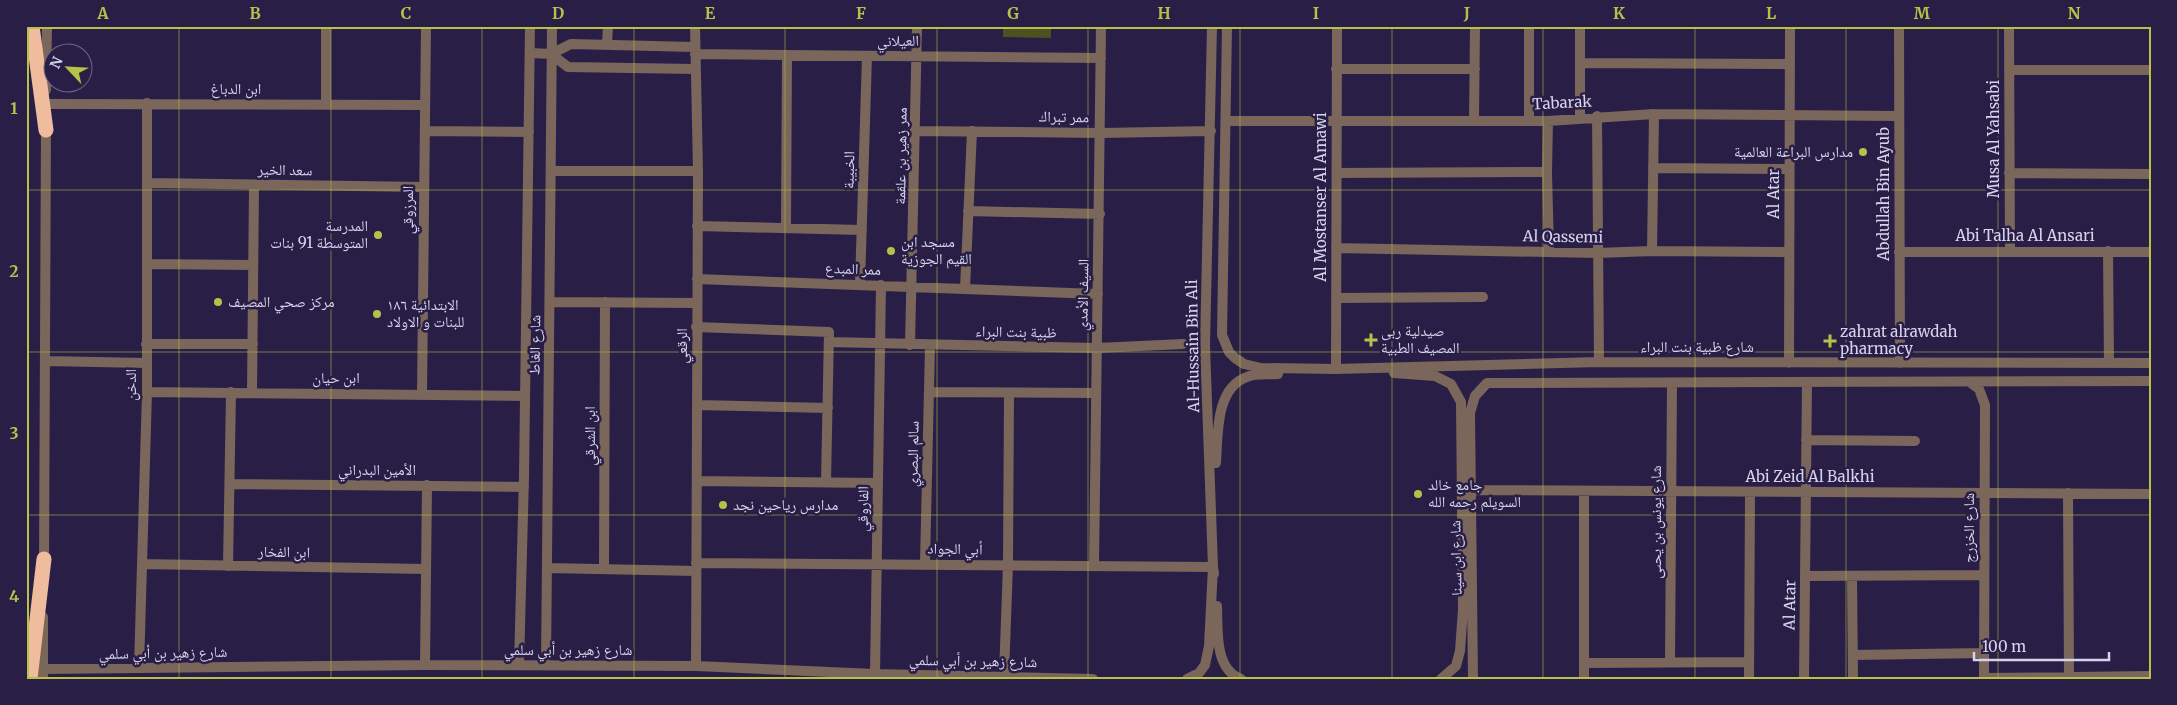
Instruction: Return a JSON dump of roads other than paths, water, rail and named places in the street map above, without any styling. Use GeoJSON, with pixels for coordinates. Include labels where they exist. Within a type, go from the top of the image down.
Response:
{"type":"FeatureCollection","features":[{"type":"Feature","properties":{"kind":"highway"},"geometry":{"type":"LineString","coordinates":[[32,26],[46,130]]}},
{"type":"Feature","properties":{"kind":"highway"},"geometry":{"type":"LineString","coordinates":[[30,679],[44,559]]}},
{"type":"Feature","properties":{"kind":"street"},"geometry":{"type":"LineString","coordinates":[[43,674],[47,26]]}},
{"type":"Feature","properties":{"kind":"street"},"geometry":{"type":"LineString","coordinates":[[326,26],[326,104]]}},
{"type":"Feature","properties":{"kind":"street","name":"المرزوقي"},"geometry":{"type":"LineString","coordinates":[[422,394],[426,26]]}},
{"type":"Feature","properties":{"kind":"street","name":"شارع الغاط"},"geometry":{"type":"LineString","coordinates":[[519,665],[524,487],[530,26]]}},
{"type":"Feature","properties":{"kind":"street","name":"شارع الغاط"},"geometry":{"type":"LineString","coordinates":[[546,665],[551,302],[552,26]]}},
{"type":"Feature","properties":{"kind":"street"},"geometry":{"type":"LineString","coordinates":[[608,26],[608,44]]}},
{"type":"Feature","properties":{"kind":"street","name":"الرقعي"},"geometry":{"type":"LineString","coordinates":[[695,26],[698,171],[696,279],[696,666]]}},
{"type":"Feature","properties":{"kind":"street","name":"ممر زهير بن علقمة"},"geometry":{"type":"LineString","coordinates":[[910,344],[917,26]]}},
{"type":"Feature","properties":{"kind":"street","name":"السيف الأمدي"},"geometry":{"type":"LineString","coordinates":[[1094,565],[1101,26]]}},
{"type":"Feature","properties":{"kind":"street","name":"Al-Hussain Bin Ali"},"geometry":{"type":"LineString","coordinates":[[1187,679],[1199,673],[1205,665],[1209,646],[1214,567],[1205,346],[1212,26]]}},
{"type":"Feature","properties":{"kind":"street","name":"Al-Hussain Bin Ali"},"geometry":{"type":"LineString","coordinates":[[1227,26],[1227,121],[1222,335],[1229,352],[1244,364]]}},
{"type":"Feature","properties":{"kind":"street","name":"Al Mostanser Al Amawi"},"geometry":{"type":"LineString","coordinates":[[1336,369],[1337,26]]}},
{"type":"Feature","properties":{"kind":"street"},"geometry":{"type":"LineString","coordinates":[[1474,120],[1475,26]]}},
{"type":"Feature","properties":{"kind":"street"},"geometry":{"type":"LineString","coordinates":[[1529,26],[1530,120]]}},
{"type":"Feature","properties":{"kind":"street"},"geometry":{"type":"LineString","coordinates":[[1580,26],[1580,119]]}},
{"type":"Feature","properties":{"kind":"street","name":"Al Atar"},"geometry":{"type":"LineString","coordinates":[[1789,363],[1790,26]]}},
{"type":"Feature","properties":{"kind":"street","name":"Abdullah Bin Ayub"},"geometry":{"type":"LineString","coordinates":[[1899,26],[1900,363]]}},
{"type":"Feature","properties":{"kind":"street","name":"Musa Al Yahsabi"},"geometry":{"type":"LineString","coordinates":[[2009,26],[2010,251]]}},
{"type":"Feature","properties":{"kind":"street","name":"العيلاني"},"geometry":{"type":"LineString","coordinates":[[551,54],[570,44],[608,44],[788,56],[1101,58]]}},
{"type":"Feature","properties":{"kind":"street"},"geometry":{"type":"LineString","coordinates":[[530,54],[551,54],[568,67],[696,69]]}},
{"type":"Feature","properties":{"kind":"street"},"geometry":{"type":"LineString","coordinates":[[786,228],[788,56]]}},
{"type":"Feature","properties":{"kind":"street","name":"الخبيبة"},"geometry":{"type":"LineString","coordinates":[[860,284],[867,56]]}},
{"type":"Feature","properties":{"kind":"street"},"geometry":{"type":"LineString","coordinates":[[1580,63],[1790,64]]}},
{"type":"Feature","properties":{"kind":"street"},"geometry":{"type":"LineString","coordinates":[[1336,70],[1475,70]]}},
{"type":"Feature","properties":{"kind":"street"},"geometry":{"type":"LineString","coordinates":[[2009,70],[2151,70]]}},
{"type":"Feature","properties":{"kind":"street","name":"الدخن"},"geometry":{"type":"LineString","coordinates":[[139,668],[146,392],[147,103]]}},
{"type":"Feature","properties":{"kind":"street","name":"ابن الدباغ"},"geometry":{"type":"LineString","coordinates":[[46,104],[424,105]]}},
{"type":"Feature","properties":{"kind":"street"},"geometry":{"type":"LineString","coordinates":[[1652,251],[1654,114]]}},
{"type":"Feature","properties":{"kind":"street","name":"Tabarak"},"geometry":{"type":"LineString","coordinates":[[1227,121],[1548,120],[1654,114],[1899,116]]}},
{"type":"Feature","properties":{"kind":"street"},"geometry":{"type":"LineString","coordinates":[[1597,116],[1599,362]]}},
{"type":"Feature","properties":{"kind":"street"},"geometry":{"type":"LineString","coordinates":[[1548,120],[1549,252]]}},
{"type":"Feature","properties":{"kind":"street"},"geometry":{"type":"LineString","coordinates":[[425,131],[529,132]]}},
{"type":"Feature","properties":{"kind":"street","name":"ممر تبراك"},"geometry":{"type":"LineString","coordinates":[[916,131],[1101,133],[1211,131]]}},
{"type":"Feature","properties":{"kind":"street"},"geometry":{"type":"LineString","coordinates":[[965,289],[972,131]]}},
{"type":"Feature","properties":{"kind":"street"},"geometry":{"type":"LineString","coordinates":[[1653,168],[1789,169]]}},
{"type":"Feature","properties":{"kind":"street"},"geometry":{"type":"LineString","coordinates":[[552,171],[698,171]]}},
{"type":"Feature","properties":{"kind":"street"},"geometry":{"type":"LineString","coordinates":[[1337,173],[1547,172]]}},
{"type":"Feature","properties":{"kind":"street"},"geometry":{"type":"LineString","coordinates":[[2009,173],[2151,174]]}},
{"type":"Feature","properties":{"kind":"street","name":"سعد الخير"},"geometry":{"type":"LineString","coordinates":[[148,183],[423,187]]}},
{"type":"Feature","properties":{"kind":"street"},"geometry":{"type":"LineString","coordinates":[[252,393],[254,185]]}},
{"type":"Feature","properties":{"kind":"street"},"geometry":{"type":"LineString","coordinates":[[968,210],[1100,214]]}},
{"type":"Feature","properties":{"kind":"street"},"geometry":{"type":"LineString","coordinates":[[697,226],[862,230]]}},
{"type":"Feature","properties":{"kind":"street","name":"Al Qassemi"},"geometry":{"type":"LineString","coordinates":[[1336,248],[1597,253],[1652,251],[1789,252]]}},
{"type":"Feature","properties":{"kind":"street"},"geometry":{"type":"LineString","coordinates":[[2108,251],[2108,363]]}},
{"type":"Feature","properties":{"kind":"street","name":"Abi Talha Al Ansari"},"geometry":{"type":"LineString","coordinates":[[1899,252],[2151,252]]}},
{"type":"Feature","properties":{"kind":"street"},"geometry":{"type":"LineString","coordinates":[[147,264],[253,265]]}},
{"type":"Feature","properties":{"kind":"street","name":"ممر المبدع"},"geometry":{"type":"LineString","coordinates":[[696,279],[1098,294]]}},
{"type":"Feature","properties":{"kind":"street","name":"الفاروقي"},"geometry":{"type":"LineString","coordinates":[[874,674],[881,285]]}},
{"type":"Feature","properties":{"kind":"street"},"geometry":{"type":"LineString","coordinates":[[1336,298],[1482,297]]}},
{"type":"Feature","properties":{"kind":"street"},"geometry":{"type":"LineString","coordinates":[[551,302],[697,303]]}},
{"type":"Feature","properties":{"kind":"street","name":"ابن الشرقي"},"geometry":{"type":"LineString","coordinates":[[604,569],[605,302]]}},
{"type":"Feature","properties":{"kind":"street"},"geometry":{"type":"LineString","coordinates":[[696,327],[829,337],[826,482]]}},
{"type":"Feature","properties":{"kind":"street","name":"ظبية بنت البراء"},"geometry":{"type":"LineString","coordinates":[[829,337],[879,344],[930,346],[1097,348],[1183,344]]}},
{"type":"Feature","properties":{"kind":"street"},"geometry":{"type":"LineString","coordinates":[[146,344],[253,344]]}},
{"type":"Feature","properties":{"kind":"street","name":"سالم البصري"},"geometry":{"type":"LineString","coordinates":[[925,563],[930,346]]}},
{"type":"Feature","properties":{"kind":"street"},"geometry":{"type":"LineString","coordinates":[[45,361],[146,363]]}},
{"type":"Feature","properties":{"kind":"street","name":"شارع ظبية بنت البراء"},"geometry":{"type":"LineString","coordinates":[[1244,364],[1261,368],[1336,369],[1599,362],[2151,363]]}},
{"type":"Feature","properties":{"kind":"street"},"geometry":{"type":"LineString","coordinates":[[1212,504],[1220,416],[1226,398],[1234,385],[1247,376],[1336,369],[1435,376],[1450,384],[1461,402],[1463,609],[1461,643],[1456,666],[1441,679]]}},
{"type":"Feature","properties":{"kind":"street"},"geometry":{"type":"LineString","coordinates":[[1672,383],[2151,381]]}},
{"type":"Feature","properties":{"kind":"street","name":"Al Atar"},"geometry":{"type":"LineString","coordinates":[[1804,679],[1807,382]]}},
{"type":"Feature","properties":{"kind":"street","name":"شارع ابن سينا"},"geometry":{"type":"LineString","coordinates":[[1473,679],[1470,413],[1475,396],[1487,383],[1672,383]]}},
{"type":"Feature","properties":{"kind":"street","name":"شارع يونس بن يحىى"},"geometry":{"type":"LineString","coordinates":[[1670,662],[1672,383]]}},
{"type":"Feature","properties":{"kind":"street"},"geometry":{"type":"LineString","coordinates":[[1971,383],[1979,389],[1985,405]]}},
{"type":"Feature","properties":{"kind":"street"},"geometry":{"type":"LineString","coordinates":[[1985,405],[1989,394],[2000,383]]}},
{"type":"Feature","properties":{"kind":"street","name":"ابن حيان"},"geometry":{"type":"LineString","coordinates":[[146,392],[525,396]]}},
{"type":"Feature","properties":{"kind":"street"},"geometry":{"type":"LineString","coordinates":[[228,566],[231,484],[231,392]]}},
{"type":"Feature","properties":{"kind":"street"},"geometry":{"type":"LineString","coordinates":[[930,392],[1096,394]]}},
{"type":"Feature","properties":{"kind":"street"},"geometry":{"type":"LineString","coordinates":[[1004,676],[1008,564],[1009,394]]}},
{"type":"Feature","properties":{"kind":"street"},"geometry":{"type":"LineString","coordinates":[[697,405],[828,408]]}},
{"type":"Feature","properties":{"kind":"street","name":"شارع الخزرج"},"geometry":{"type":"LineString","coordinates":[[1984,678],[1985,405]]}},
{"type":"Feature","properties":{"kind":"street"},"geometry":{"type":"LineString","coordinates":[[1806,440],[1915,441]]}},
{"type":"Feature","properties":{"kind":"street"},"geometry":{"type":"LineString","coordinates":[[697,481],[878,483]]}},
{"type":"Feature","properties":{"kind":"street","name":"الأمين البدراني"},"geometry":{"type":"LineString","coordinates":[[231,484],[524,487]]}},
{"type":"Feature","properties":{"kind":"street"},"geometry":{"type":"LineString","coordinates":[[424,665],[427,485]]}},
{"type":"Feature","properties":{"kind":"street","name":"Abi Zeid Al Balkhi"},"geometry":{"type":"LineString","coordinates":[[1470,490],[2151,494]]}},
{"type":"Feature","properties":{"kind":"street"},"geometry":{"type":"LineString","coordinates":[[1584,492],[1584,679]]}},
{"type":"Feature","properties":{"kind":"street"},"geometry":{"type":"LineString","coordinates":[[1749,679],[1750,493]]}},
{"type":"Feature","properties":{"kind":"street"},"geometry":{"type":"LineString","coordinates":[[2068,493],[2069,677]]}},
{"type":"Feature","properties":{"kind":"street","name":"أبي الجواد"},"geometry":{"type":"LineString","coordinates":[[547,568],[604,569],[877,563],[1214,567]]}},
{"type":"Feature","properties":{"kind":"street","name":"ابن الفخار"},"geometry":{"type":"LineString","coordinates":[[142,564],[426,569]]}},
{"type":"Feature","properties":{"kind":"street"},"geometry":{"type":"LineString","coordinates":[[1214,567],[1222,662],[1235,676],[1241,679]]}},
{"type":"Feature","properties":{"kind":"street"},"geometry":{"type":"LineString","coordinates":[[1805,576],[1984,575]]}},
{"type":"Feature","properties":{"kind":"street"},"geometry":{"type":"LineString","coordinates":[[1852,576],[1852,679]]}},
{"type":"Feature","properties":{"kind":"street"},"geometry":{"type":"LineString","coordinates":[[1853,655],[1984,653]]}},
{"type":"Feature","properties":{"kind":"street"},"geometry":{"type":"LineString","coordinates":[[1584,663],[1749,662]]}},
{"type":"Feature","properties":{"kind":"street","name":"شارع زهير بن أبي سلمي"},"geometry":{"type":"LineString","coordinates":[[43,674],[139,668],[546,665],[696,666],[874,674],[1093,679]]}},
{"type":"Feature","properties":{"kind":"street"},"geometry":{"type":"LineString","coordinates":[[1984,678],[2151,676]]}},
{"type":"Feature","properties":{"kind":"place","name":"مدارس البراعة العالمية"},"geometry":{"type":"Point","coordinates":[1863,152]}},
{"type":"Feature","properties":{"kind":"place","name":"المدرسة المتوسطة 91 بنات"},"geometry":{"type":"Point","coordinates":[378,235]}},
{"type":"Feature","properties":{"kind":"place","name":"مسجد ابن القيم الجوزية"},"geometry":{"type":"Point","coordinates":[891,251]}},
{"type":"Feature","properties":{"kind":"place","name":"مركز صحي المصيف"},"geometry":{"type":"Point","coordinates":[218,302]}},
{"type":"Feature","properties":{"kind":"place","name":"الابتدائية ١٨٦ للبنات و الاولاد"},"geometry":{"type":"Point","coordinates":[377,314]}},
{"type":"Feature","properties":{"kind":"place","name":"صيدلية ربى المصيف الطبية"},"geometry":{"type":"Point","coordinates":[1371,340]}},
{"type":"Feature","properties":{"kind":"place","name":"zahrat alrawdah pharmacy"},"geometry":{"type":"Point","coordinates":[1830,341]}},
{"type":"Feature","properties":{"kind":"place","name":"جامع خالد السويلم رحمه الله"},"geometry":{"type":"Point","coordinates":[1418,494]}},
{"type":"Feature","properties":{"kind":"place","name":"مدارس رياحين نجد"},"geometry":{"type":"Point","coordinates":[723,505]}}]}
